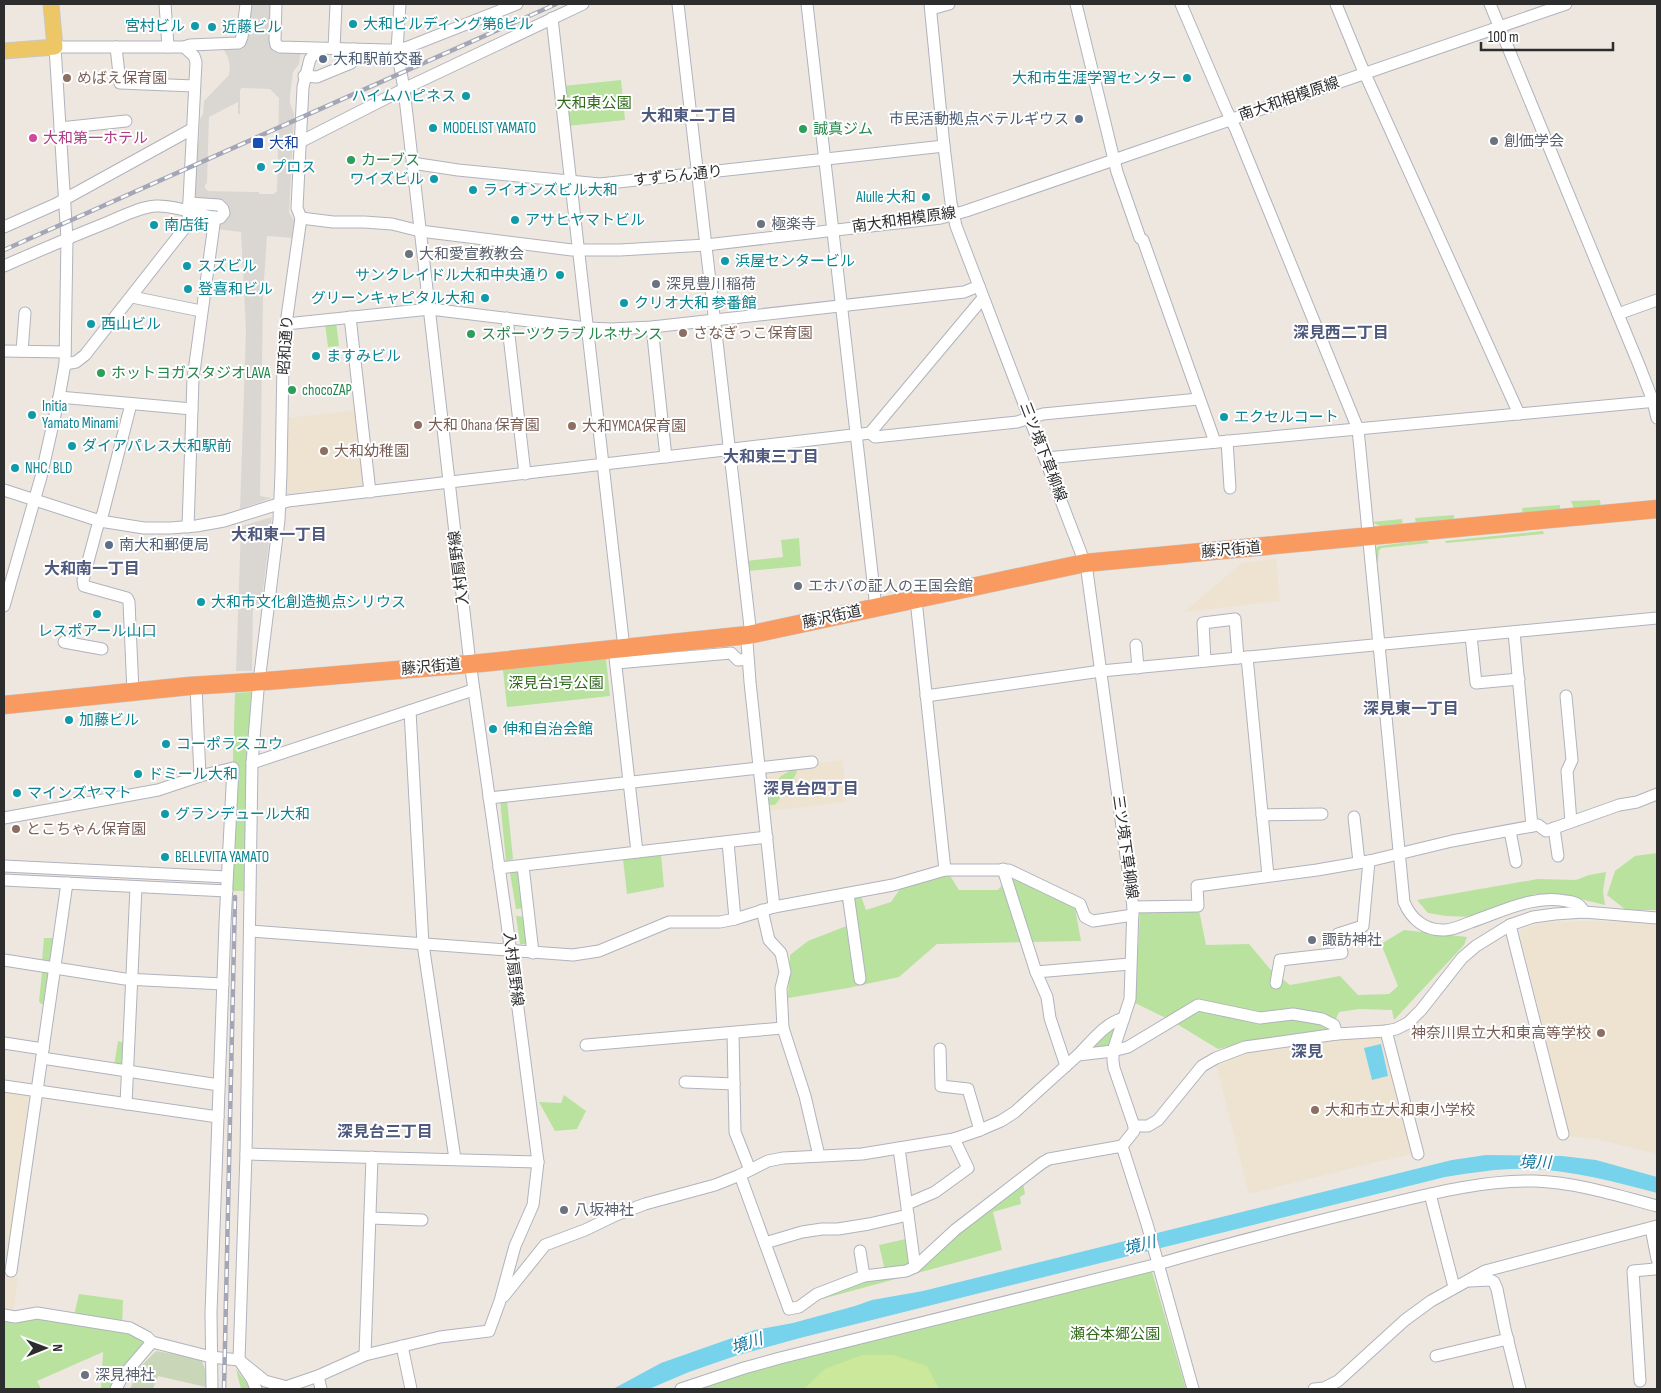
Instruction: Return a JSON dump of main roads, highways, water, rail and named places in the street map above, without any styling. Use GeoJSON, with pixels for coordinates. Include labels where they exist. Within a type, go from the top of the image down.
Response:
{"type":"FeatureCollection","features":[{"type":"Feature","properties":{"kind":"highway","name":"藤沢街道"},"geometry":{"type":"LineString","coordinates":[[4,705],[196,686],[618,653],[748,635],[1085,563],[1657,509]]}},
{"type":"Feature","properties":{"kind":"main road"},"geometry":{"type":"LineString","coordinates":[[4,51],[55,47],[52,4]]}},
{"type":"Feature","properties":{"kind":"water"},"geometry":{"type":"Polygon","coordinates":[[[1381,1044],[1388,1076],[1372,1080],[1364,1048],[1381,1044]]]}},
{"type":"Feature","properties":{"kind":"water","name":"境川"},"geometry":{"type":"Polygon","coordinates":[[[1486,1155],[1562,1156],[1596,1160],[1657,1177],[1657,1193],[1593,1177],[1545,1170],[1508,1169],[1445,1177],[800,1338],[735,1356],[689,1372],[649,1389],[613,1389],[661,1363],[755,1330],[793,1323],[872,1300],[923,1291],[1452,1160],[1486,1155]]]}},
{"type":"Feature","properties":{"kind":"railway"},"geometry":{"type":"LineString","coordinates":[[4,250],[556,4]]}},
{"type":"Feature","properties":{"kind":"railway"},"geometry":{"type":"LineString","coordinates":[[224,1389],[235,897]]}},
{"type":"Feature","properties":{"kind":"place","name":"大和ビルディング第6ビル"},"geometry":{"type":"Point","coordinates":[353,24]}},
{"type":"Feature","properties":{"kind":"place","name":"宮村ビル"},"geometry":{"type":"Point","coordinates":[195,26]}},
{"type":"Feature","properties":{"kind":"place","name":"近藤ビル"},"geometry":{"type":"Point","coordinates":[212,27]}},
{"type":"Feature","properties":{"kind":"place","name":"大和駅前交番"},"geometry":{"type":"Point","coordinates":[323,59]}},
{"type":"Feature","properties":{"kind":"place","name":"めばえ保育園"},"geometry":{"type":"Point","coordinates":[67,78]}},
{"type":"Feature","properties":{"kind":"place","name":"大和市生涯学習センター"},"geometry":{"type":"Point","coordinates":[1187,78]}},
{"type":"Feature","properties":{"kind":"place","name":"ハイムハピネス"},"geometry":{"type":"Point","coordinates":[466,96]}},
{"type":"Feature","properties":{"kind":"place","name":"市民活動拠点ベテルギウス"},"geometry":{"type":"Point","coordinates":[1079,119]}},
{"type":"Feature","properties":{"kind":"place","name":"MODELIST YAMATO"},"geometry":{"type":"Point","coordinates":[433,128]}},
{"type":"Feature","properties":{"kind":"place","name":"誠真ジム"},"geometry":{"type":"Point","coordinates":[803,129]}},
{"type":"Feature","properties":{"kind":"place","name":"大和第一ホテル"},"geometry":{"type":"Point","coordinates":[33,138]}},
{"type":"Feature","properties":{"kind":"place","name":"創価学会"},"geometry":{"type":"Point","coordinates":[1494,141]}},
{"type":"Feature","properties":{"kind":"place","name":"大和"},"geometry":{"type":"Point","coordinates":[258,143]}},
{"type":"Feature","properties":{"kind":"place","name":"カーブス"},"geometry":{"type":"Point","coordinates":[351,160]}},
{"type":"Feature","properties":{"kind":"place","name":"プロス"},"geometry":{"type":"Point","coordinates":[261,167]}},
{"type":"Feature","properties":{"kind":"place","name":"ワイズビル"},"geometry":{"type":"Point","coordinates":[434,179]}},
{"type":"Feature","properties":{"kind":"place","name":"ライオンズビル大和"},"geometry":{"type":"Point","coordinates":[473,190]}},
{"type":"Feature","properties":{"kind":"place","name":"Alulle 大和"},"geometry":{"type":"Point","coordinates":[926,197]}},
{"type":"Feature","properties":{"kind":"place","name":"アサヒヤマトビル"},"geometry":{"type":"Point","coordinates":[515,220]}},
{"type":"Feature","properties":{"kind":"place","name":"極楽寺"},"geometry":{"type":"Point","coordinates":[761,224]}},
{"type":"Feature","properties":{"kind":"place","name":"南店街"},"geometry":{"type":"Point","coordinates":[154,225]}},
{"type":"Feature","properties":{"kind":"place","name":"大和愛宣教教会"},"geometry":{"type":"Point","coordinates":[409,254]}},
{"type":"Feature","properties":{"kind":"place","name":"浜屋センタービル"},"geometry":{"type":"Point","coordinates":[725,261]}},
{"type":"Feature","properties":{"kind":"place","name":"スズビル"},"geometry":{"type":"Point","coordinates":[187,266]}},
{"type":"Feature","properties":{"kind":"place","name":"サンクレイドル大和中央通り"},"geometry":{"type":"Point","coordinates":[560,275]}},
{"type":"Feature","properties":{"kind":"place","name":"深見豊川稲荷"},"geometry":{"type":"Point","coordinates":[656,284]}},
{"type":"Feature","properties":{"kind":"place","name":"登喜和ビル"},"geometry":{"type":"Point","coordinates":[188,289]}},
{"type":"Feature","properties":{"kind":"place","name":"グリーンキャピタル大和"},"geometry":{"type":"Point","coordinates":[485,298]}},
{"type":"Feature","properties":{"kind":"place","name":"クリオ大和 参番館"},"geometry":{"type":"Point","coordinates":[624,303]}},
{"type":"Feature","properties":{"kind":"place","name":"西山ビル"},"geometry":{"type":"Point","coordinates":[91,324]}},
{"type":"Feature","properties":{"kind":"place","name":"さなぎっこ保育園"},"geometry":{"type":"Point","coordinates":[683,333]}},
{"type":"Feature","properties":{"kind":"place","name":"スポーツクラブ ルネサンス"},"geometry":{"type":"Point","coordinates":[471,334]}},
{"type":"Feature","properties":{"kind":"place","name":"ますみビル"},"geometry":{"type":"Point","coordinates":[316,356]}},
{"type":"Feature","properties":{"kind":"place","name":"ホットヨガスタジオLAVA"},"geometry":{"type":"Point","coordinates":[101,373]}},
{"type":"Feature","properties":{"kind":"place","name":"chocoZAP"},"geometry":{"type":"Point","coordinates":[292,390]}},
{"type":"Feature","properties":{"kind":"place","name":"Initia Yamato Minami"},"geometry":{"type":"Point","coordinates":[32,415]}},
{"type":"Feature","properties":{"kind":"place","name":"エクセルコート"},"geometry":{"type":"Point","coordinates":[1224,417]}},
{"type":"Feature","properties":{"kind":"place","name":"大和 Ohana 保育園"},"geometry":{"type":"Point","coordinates":[418,425]}},
{"type":"Feature","properties":{"kind":"place","name":"大和YMCA保育園"},"geometry":{"type":"Point","coordinates":[572,426]}},
{"type":"Feature","properties":{"kind":"place","name":"ダイアパレス大和駅前"},"geometry":{"type":"Point","coordinates":[72,446]}},
{"type":"Feature","properties":{"kind":"place","name":"大和幼稚園"},"geometry":{"type":"Point","coordinates":[324,451]}},
{"type":"Feature","properties":{"kind":"place","name":"NHC. BLD"},"geometry":{"type":"Point","coordinates":[15,468]}},
{"type":"Feature","properties":{"kind":"place","name":"南大和郵便局"},"geometry":{"type":"Point","coordinates":[109,545]}},
{"type":"Feature","properties":{"kind":"place","name":"エホバの証人の王国会館"},"geometry":{"type":"Point","coordinates":[798,586]}},
{"type":"Feature","properties":{"kind":"place","name":"大和市文化創造拠点シリウス"},"geometry":{"type":"Point","coordinates":[201,602]}},
{"type":"Feature","properties":{"kind":"place","name":"レスポアール山口"},"geometry":{"type":"Point","coordinates":[97,614]}},
{"type":"Feature","properties":{"kind":"place","name":"加藤ビル"},"geometry":{"type":"Point","coordinates":[69,720]}},
{"type":"Feature","properties":{"kind":"place","name":"伸和自治会館"},"geometry":{"type":"Point","coordinates":[493,729]}},
{"type":"Feature","properties":{"kind":"place","name":"コーポラス ユウ"},"geometry":{"type":"Point","coordinates":[166,744]}},
{"type":"Feature","properties":{"kind":"place","name":"ドミール大和"},"geometry":{"type":"Point","coordinates":[138,774]}},
{"type":"Feature","properties":{"kind":"place","name":"マインズヤマト"},"geometry":{"type":"Point","coordinates":[17,793]}},
{"type":"Feature","properties":{"kind":"place","name":"グランデュール大和"},"geometry":{"type":"Point","coordinates":[165,814]}},
{"type":"Feature","properties":{"kind":"place","name":"とこちゃん保育園"},"geometry":{"type":"Point","coordinates":[16,829]}},
{"type":"Feature","properties":{"kind":"place","name":"BELLEVITA YAMATO"},"geometry":{"type":"Point","coordinates":[165,857]}},
{"type":"Feature","properties":{"kind":"place","name":"諏訪神社"},"geometry":{"type":"Point","coordinates":[1312,940]}},
{"type":"Feature","properties":{"kind":"place","name":"神奈川県立大和東高等学校"},"geometry":{"type":"Point","coordinates":[1601,1033]}},
{"type":"Feature","properties":{"kind":"place","name":"大和市立大和東小学校"},"geometry":{"type":"Point","coordinates":[1315,1110]}},
{"type":"Feature","properties":{"kind":"place","name":"八坂神社"},"geometry":{"type":"Point","coordinates":[564,1210]}},
{"type":"Feature","properties":{"kind":"place","name":"深見神社"},"geometry":{"type":"Point","coordinates":[85,1375]}},
{"type":"Feature","properties":{"kind":"district","name":"大和東二丁目"},"geometry":{"type":"Point","coordinates":[689,116]}},
{"type":"Feature","properties":{"kind":"district","name":"深見西二丁目"},"geometry":{"type":"Point","coordinates":[1341,333]}},
{"type":"Feature","properties":{"kind":"district","name":"大和東三丁目"},"geometry":{"type":"Point","coordinates":[771,457]}},
{"type":"Feature","properties":{"kind":"district","name":"大和東一丁目"},"geometry":{"type":"Point","coordinates":[279,535]}},
{"type":"Feature","properties":{"kind":"district","name":"大和南一丁目"},"geometry":{"type":"Point","coordinates":[92,569]}},
{"type":"Feature","properties":{"kind":"district","name":"深見東一丁目"},"geometry":{"type":"Point","coordinates":[1411,709]}},
{"type":"Feature","properties":{"kind":"district","name":"深見台四丁目"},"geometry":{"type":"Point","coordinates":[811,789]}},
{"type":"Feature","properties":{"kind":"district","name":"深見"},"geometry":{"type":"Point","coordinates":[1307,1052]}},
{"type":"Feature","properties":{"kind":"district","name":"深見台三丁目"},"geometry":{"type":"Point","coordinates":[385,1132]}},
{"type":"Feature","properties":{"kind":"park label","name":"大和東公園"},"geometry":{"type":"Point","coordinates":[594,103]}},
{"type":"Feature","properties":{"kind":"park label","name":"深見台1号公園"},"geometry":{"type":"Point","coordinates":[556,683]}},
{"type":"Feature","properties":{"kind":"park label","name":"瀬谷本郷公園"},"geometry":{"type":"Point","coordinates":[1115,1334]}}]}
